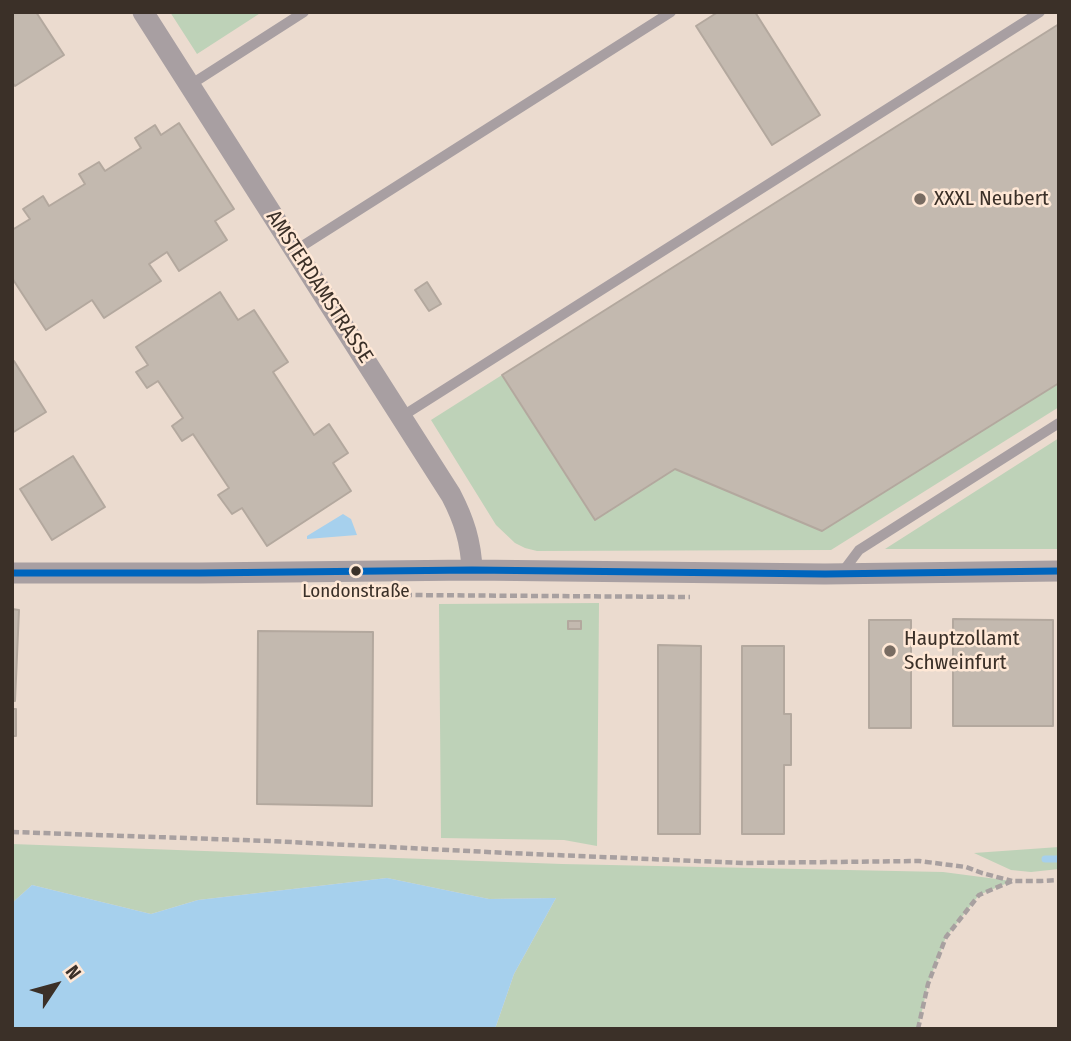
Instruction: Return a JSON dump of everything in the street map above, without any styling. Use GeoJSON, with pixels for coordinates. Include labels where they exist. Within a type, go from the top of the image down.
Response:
{"type":"FeatureCollection","features":[{"type":"Feature","properties":{"kind":"street","name":"AMSTERDAMSTRASSE"},"geometry":{"type":"LineString","coordinates":[[143,12],[451,495],[463,519],[471,549],[472,570]]}},
{"type":"Feature","properties":{"kind":"street"},"geometry":{"type":"LineString","coordinates":[[12,573],[472,570],[842,574],[1059,571]]}},
{"type":"Feature","properties":{"kind":"lane"},"geometry":{"type":"LineString","coordinates":[[190,85],[304,12]]}},
{"type":"Feature","properties":{"kind":"lane"},"geometry":{"type":"LineString","coordinates":[[296,250],[671,12]]}},
{"type":"Feature","properties":{"kind":"lane"},"geometry":{"type":"LineString","coordinates":[[401,417],[1040,12]]}},
{"type":"Feature","properties":{"kind":"lane"},"geometry":{"type":"LineString","coordinates":[[842,574],[859,550],[1059,424]]}},
{"type":"Feature","properties":{"kind":"path"},"geometry":{"type":"LineString","coordinates":[[401,595],[701,597]]}},
{"type":"Feature","properties":{"kind":"path"},"geometry":{"type":"LineString","coordinates":[[12,832],[744,863],[919,860],[966,867],[1012,881],[1059,880]]}},
{"type":"Feature","properties":{"kind":"path"},"geometry":{"type":"LineString","coordinates":[[918,1029],[928,984],[946,937],[979,895],[1012,881]]}},
{"type":"Feature","properties":{"kind":"green space"},"geometry":{"type":"Polygon","coordinates":[[[170,12],[262,12],[197,54],[170,12]]]}},
{"type":"Feature","properties":{"kind":"green space"},"geometry":{"type":"Polygon","coordinates":[[[502,375],[595,520],[675,469],[822,531],[1059,383],[1059,407],[831,550],[537,551],[515,543],[496,525],[431,420],[502,375]]]}},
{"type":"Feature","properties":{"kind":"green space"},"geometry":{"type":"Polygon","coordinates":[[[1059,438],[1059,549],[885,549],[1059,438]]]}},
{"type":"Feature","properties":{"kind":"green space"},"geometry":{"type":"Polygon","coordinates":[[[599,603],[597,846],[564,840],[441,838],[439,604],[599,603]]]}},
{"type":"Feature","properties":{"kind":"green space"},"geometry":{"type":"Polygon","coordinates":[[[12,844],[562,864],[943,872],[1012,881],[979,895],[946,937],[928,984],[918,1029],[495,1029],[514,974],[556,898],[489,899],[387,878],[198,900],[151,914],[32,885],[12,903],[12,844]]]}},
{"type":"Feature","properties":{"kind":"green space"},"geometry":{"type":"Polygon","coordinates":[[[1059,847],[1059,869],[1031,872],[1011,870],[974,853],[1059,847]]]}},
{"type":"Feature","properties":{"kind":"water"},"geometry":{"type":"Polygon","coordinates":[[[343,514],[351,519],[357,535],[307,539],[307,536],[343,514]]]}},
{"type":"Feature","properties":{"kind":"water"},"geometry":{"type":"Polygon","coordinates":[[[387,878],[489,899],[556,898],[514,974],[495,1029],[12,1029],[12,903],[32,885],[151,914],[198,900],[387,878]]]}},
{"type":"Feature","properties":{"kind":"building"},"geometry":{"type":"Polygon","coordinates":[[[12,12],[36,12],[64,55],[15,86],[12,82],[12,12]]]}},
{"type":"Feature","properties":{"kind":"building"},"geometry":{"type":"Polygon","coordinates":[[[718,12],[755,12],[820,115],[772,145],[696,26],[718,12]]]}},
{"type":"Feature","properties":{"kind":"building","name":"XXXL Neubert"},"geometry":{"type":"Polygon","coordinates":[[[1059,24],[1059,383],[822,531],[675,469],[595,520],[502,375],[1059,24]]]}},
{"type":"Feature","properties":{"kind":"building"},"geometry":{"type":"Polygon","coordinates":[[[179,123],[234,209],[215,221],[227,240],[179,271],[167,252],[149,264],[161,281],[104,318],[92,300],[46,330],[12,278],[12,230],[30,219],[23,209],[43,196],[49,206],[85,184],[79,174],[99,162],[105,171],[141,148],[135,138],[155,125],[161,135],[179,123]]]}},
{"type":"Feature","properties":{"kind":"building"},"geometry":{"type":"Polygon","coordinates":[[[427,282],[441,304],[429,311],[415,290],[427,282]]]}},
{"type":"Feature","properties":{"kind":"building"},"geometry":{"type":"Polygon","coordinates":[[[220,292],[238,320],[254,310],[288,362],[273,372],[314,435],[329,424],[348,453],[333,463],[351,491],[267,546],[242,508],[232,514],[218,495],[229,488],[193,434],[182,441],[172,426],[183,418],[158,381],[147,388],[136,372],[148,365],[136,347],[220,292]]]}},
{"type":"Feature","properties":{"kind":"building"},"geometry":{"type":"Polygon","coordinates":[[[14,361],[46,412],[12,433],[12,362],[14,361]]]}},
{"type":"Feature","properties":{"kind":"building"},"geometry":{"type":"Polygon","coordinates":[[[73,456],[105,507],[52,540],[20,489],[73,456]]]}},
{"type":"Feature","properties":{"kind":"building"},"geometry":{"type":"Polygon","coordinates":[[[12,609],[19,610],[15,701],[12,701],[12,609]]]}},
{"type":"Feature","properties":{"kind":"building"},"geometry":{"type":"Polygon","coordinates":[[[953,619],[1053,620],[1053,726],[953,726],[953,619]]]}},
{"type":"Feature","properties":{"kind":"building","name":"Hauptzollamt Schweinfurt"},"geometry":{"type":"Polygon","coordinates":[[[869,620],[911,620],[911,728],[869,728],[869,620]]]}},
{"type":"Feature","properties":{"kind":"building"},"geometry":{"type":"Polygon","coordinates":[[[568,621],[581,621],[581,629],[568,629],[568,621]]]}},
{"type":"Feature","properties":{"kind":"building"},"geometry":{"type":"Polygon","coordinates":[[[258,631],[373,632],[372,806],[257,804],[258,631]]]}},
{"type":"Feature","properties":{"kind":"building"},"geometry":{"type":"Polygon","coordinates":[[[658,645],[701,646],[700,834],[658,834],[658,645]]]}},
{"type":"Feature","properties":{"kind":"building"},"geometry":{"type":"Polygon","coordinates":[[[742,646],[784,646],[784,714],[791,714],[791,765],[784,765],[784,834],[742,834],[742,646]]]}},
{"type":"Feature","properties":{"kind":"building"},"geometry":{"type":"Polygon","coordinates":[[[12,709],[16,709],[16,736],[12,736],[12,709]]]}},
{"type":"Feature","properties":{"kind":"waterway"},"geometry":{"type":"LineString","coordinates":[[1045,859],[1059,859]]}},
{"type":"Feature","properties":{"kind":"transit line"},"geometry":{"type":"LineString","coordinates":[[12,573],[472,570],[825,574],[1059,571]]}},
{"type":"Feature","properties":{"kind":"place","name":"XXXL Neubert"},"geometry":{"type":"Point","coordinates":[920,199]}},
{"type":"Feature","properties":{"kind":"place","name":"Londonstraße"},"geometry":{"type":"Point","coordinates":[356,571]}},
{"type":"Feature","properties":{"kind":"place","name":"Hauptzollamt Schweinfurt"},"geometry":{"type":"Point","coordinates":[890,651]}}]}
